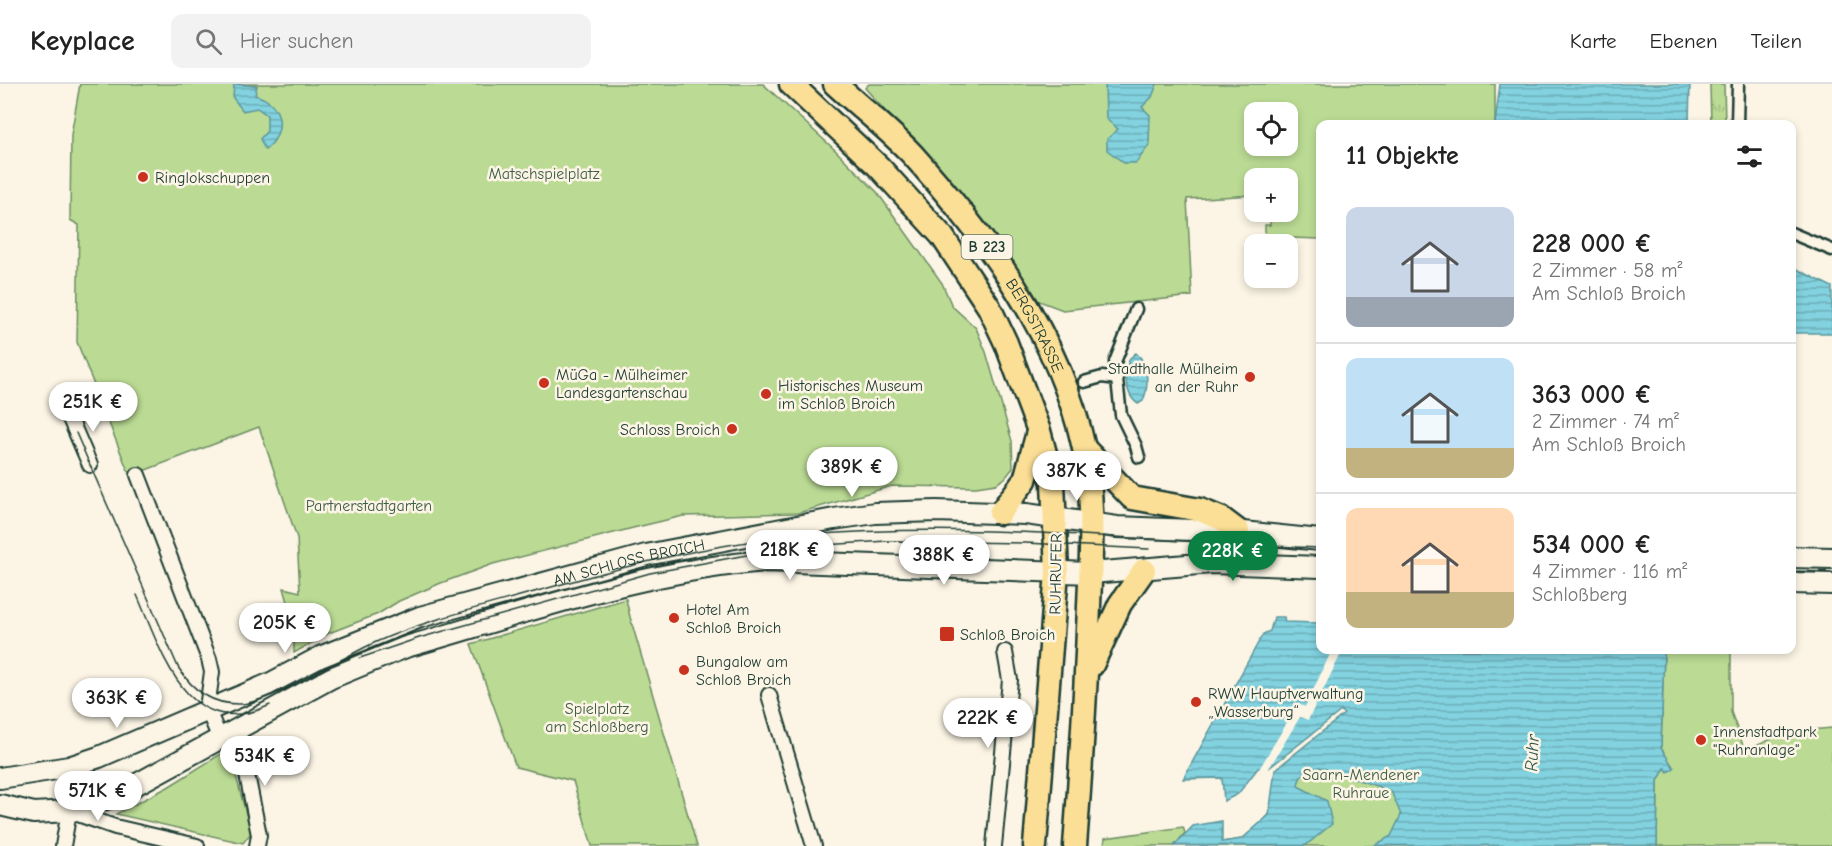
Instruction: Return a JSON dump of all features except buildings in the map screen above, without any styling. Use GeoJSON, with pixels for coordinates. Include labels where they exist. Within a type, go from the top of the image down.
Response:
{"type":"FeatureCollection","features":[{"type":"Feature","properties":{"kind":"main road","name":"BERGSTRASSE"},"geometry":{"type":"LineString","coordinates":[[791,84],[879,167],[942,236],[989,307],[1006,343],[1039,431],[1053,483],[1056,517]]}},
{"type":"Feature","properties":{"kind":"main road","name":"BERGSTRASSE"},"geometry":{"type":"LineString","coordinates":[[835,84],[910,153],[1005,270],[1058,366],[1084,448],[1091,524]]}},
{"type":"Feature","properties":{"kind":"main road"},"geometry":{"type":"LineString","coordinates":[[999,513],[1026,480],[1039,431]]}},
{"type":"Feature","properties":{"kind":"main road"},"geometry":{"type":"LineString","coordinates":[[1084,448],[1132,498],[1200,510],[1222,519],[1240,532]]}},
{"type":"Feature","properties":{"kind":"main road","name":"AM SCHLOSS BROICH"},"geometry":{"type":"LineString","coordinates":[[0,778],[69,767],[99,757],[207,708],[269,684],[320,657],[420,616],[646,555],[875,513],[999,513],[1056,517],[1091,524],[1240,532],[1316,540]]}},
{"type":"Feature","properties":{"kind":"main road","name":"RUHRUFER"},"geometry":{"type":"LineString","coordinates":[[1035,846],[1057,572],[1056,517]]}},
{"type":"Feature","properties":{"kind":"main road","name":"B 223"},"geometry":{"type":"LineString","coordinates":[[1075,846],[1088,675],[1091,524]]}},
{"type":"Feature","properties":{"kind":"main road"},"geometry":{"type":"LineString","coordinates":[[1796,557],[1832,558]]}},
{"type":"Feature","properties":{"kind":"main road","name":"AM SCHLOSS BROICH"},"geometry":{"type":"LineString","coordinates":[[0,805],[34,813],[69,811],[115,796],[331,678],[406,647],[654,578],[719,564],[766,561],[1091,573],[1210,563],[1316,567]]}},
{"type":"Feature","properties":{"kind":"main road"},"geometry":{"type":"LineString","coordinates":[[1088,675],[1120,604],[1144,570]]}},
{"type":"Feature","properties":{"kind":"main road"},"geometry":{"type":"LineString","coordinates":[[1796,583],[1832,584]]}},
{"type":"Feature","properties":{"kind":"street"},"geometry":{"type":"LineString","coordinates":[[1737,120],[1738,84]]}},
{"type":"Feature","properties":{"kind":"street"},"geometry":{"type":"LineString","coordinates":[[1796,235],[1832,250]]}},
{"type":"Feature","properties":{"kind":"street"},"geometry":{"type":"LineString","coordinates":[[1137,309],[1115,362],[1121,415],[1137,446],[1139,457]]}},
{"type":"Feature","properties":{"kind":"street"},"geometry":{"type":"LineString","coordinates":[[1084,382],[1102,377],[1117,379]]}},
{"type":"Feature","properties":{"kind":"street"},"geometry":{"type":"LineString","coordinates":[[68,414],[90,465]]}},
{"type":"Feature","properties":{"kind":"street"},"geometry":{"type":"LineString","coordinates":[[138,475],[209,659],[212,672],[207,708],[220,739]]}},
{"type":"Feature","properties":{"kind":"street"},"geometry":{"type":"LineString","coordinates":[[994,846],[1010,680],[1005,652]]}},
{"type":"Feature","properties":{"kind":"street"},"geometry":{"type":"LineString","coordinates":[[769,695],[814,846]]}},
{"type":"Feature","properties":{"kind":"street"},"geometry":{"type":"LineString","coordinates":[[238,729],[259,835],[257,846]]}},
{"type":"Feature","properties":{"kind":"street"},"geometry":{"type":"LineString","coordinates":[[63,846],[69,811],[69,767]]}},
{"type":"Feature","properties":{"kind":"street"},"geometry":{"type":"LineString","coordinates":[[69,811],[115,827],[197,846]]}},
{"type":"Feature","properties":{"kind":"green space","name":"MüGa - Mülheimer Landesgartenschau"},"geometry":{"type":"Polygon","coordinates":[[[80,84],[763,84],[877,192],[942,283],[952,306],[976,328],[986,352],[1012,441],[1013,468],[996,484],[976,487],[892,486],[798,513],[683,516],[493,564],[399,601],[378,614],[329,633],[294,653],[294,623],[284,588],[300,592],[297,538],[259,427],[130,476],[77,342],[79,225],[70,220],[71,135],[80,84]]]}},
{"type":"Feature","properties":{"kind":"green space"},"geometry":{"type":"Polygon","coordinates":[[[869,84],[1495,84],[1495,120],[1316,120],[1316,239],[1298,238],[1298,234],[1265,234],[1265,225],[1270,225],[1270,222],[1298,222],[1298,168],[1244,168],[1244,196],[1187,199],[1192,296],[1063,310],[1039,301],[988,228],[865,88],[869,84]]]}},
{"type":"Feature","properties":{"kind":"green space"},"geometry":{"type":"Polygon","coordinates":[[[1710,84],[1724,84],[1725,120],[1711,120],[1710,84]]]}},
{"type":"Feature","properties":{"kind":"green space","name":"Spielplatz am Schloßberg"},"geometry":{"type":"Polygon","coordinates":[[[626,599],[697,846],[592,846],[573,781],[516,767],[471,644],[626,599]]]}},
{"type":"Feature","properties":{"kind":"green space","name":"Innenstadtpark \"Ruhranlage\""},"geometry":{"type":"Polygon","coordinates":[[[1664,654],[1731,654],[1731,712],[1745,751],[1787,732],[1832,728],[1832,846],[1657,846],[1658,781],[1665,767],[1673,768],[1661,748],[1664,654]]]}},
{"type":"Feature","properties":{"kind":"green space","name":"Saarn-Mendener Ruhraue"},"geometry":{"type":"Polygon","coordinates":[[[1354,709],[1424,846],[1218,846],[1222,842],[1242,839],[1261,824],[1277,805],[1277,768],[1354,709]]]}},
{"type":"Feature","properties":{"kind":"green space"},"geometry":{"type":"Polygon","coordinates":[[[229,749],[251,833],[243,843],[116,814],[168,787],[229,749]]]}},
{"type":"Feature","properties":{"kind":"green space"},"geometry":{"type":"Polygon","coordinates":[[[1183,827],[1185,833],[1174,846],[1104,846],[1105,838],[1183,827]]]}},
{"type":"Feature","properties":{"kind":"water"},"geometry":{"type":"Polygon","coordinates":[[[234,84],[257,86],[255,95],[265,99],[277,111],[279,127],[277,135],[265,150],[260,139],[267,131],[267,115],[257,108],[243,111],[233,98],[234,84]]]}},
{"type":"Feature","properties":{"kind":"water"},"geometry":{"type":"Polygon","coordinates":[[[1105,84],[1157,84],[1152,97],[1142,107],[1150,115],[1149,145],[1136,163],[1124,163],[1107,150],[1107,139],[1118,129],[1106,119],[1105,84]]]}},
{"type":"Feature","properties":{"kind":"water"},"geometry":{"type":"Polygon","coordinates":[[[1500,84],[1690,84],[1689,120],[1496,120],[1500,84]]]}},
{"type":"Feature","properties":{"kind":"water"},"geometry":{"type":"Polygon","coordinates":[[[1796,269],[1832,287],[1832,333],[1796,333],[1796,269]]]}},
{"type":"Feature","properties":{"kind":"water"},"geometry":{"type":"Polygon","coordinates":[[[1136,353],[1146,369],[1147,376],[1145,395],[1143,401],[1138,404],[1129,393],[1126,378],[1128,363],[1136,353]]]}},
{"type":"Feature","properties":{"kind":"water","name":"Ruhr"},"geometry":{"type":"Polygon","coordinates":[[[1274,617],[1284,617],[1285,622],[1316,623],[1316,654],[1664,654],[1661,748],[1674,768],[1668,772],[1665,768],[1658,781],[1657,846],[1373,846],[1391,836],[1401,815],[1391,791],[1320,767],[1305,773],[1300,778],[1298,786],[1327,801],[1332,824],[1305,846],[1174,846],[1193,826],[1222,821],[1222,842],[1242,839],[1269,815],[1275,770],[1344,714],[1341,711],[1269,768],[1258,768],[1238,794],[1224,801],[1222,778],[1183,779],[1263,634],[1270,631],[1274,617]]]}},
{"type":"Feature","properties":{"kind":"pier"},"geometry":{"type":"Polygon","coordinates":[[[1330,654],[1341,654],[1308,720],[1300,717],[1268,770],[1259,771],[1255,776],[1298,704],[1305,707],[1330,654]]]}},
{"type":"Feature","properties":{"kind":"tram line"},"geometry":{"type":"LineString","coordinates":[[76,433],[178,667],[190,683],[204,695],[231,704],[241,704],[271,696],[376,642],[478,607],[640,563],[774,538],[872,531],[1000,531],[1316,548]]}},
{"type":"Feature","properties":{"kind":"tram line"},"geometry":{"type":"LineString","coordinates":[[360,658],[419,638],[650,573],[808,546],[887,541],[1025,543],[1149,549]]}},
{"type":"Feature","properties":{"kind":"tram line"},"geometry":{"type":"LineString","coordinates":[[1796,571],[1832,572]]}},
{"type":"Feature","properties":{"kind":"tram line"},"geometry":{"type":"LineString","coordinates":[[137,595],[168,665],[182,686],[198,703],[218,713],[241,714],[270,705]]}},
{"type":"Feature","properties":{"kind":"place","name":"Ringlokschuppen"},"geometry":{"type":"Point","coordinates":[143,177]}},
{"type":"Feature","properties":{"kind":"place","name":"Stadthalle Mülheim an der Ruhr"},"geometry":{"type":"Point","coordinates":[1250,377]}},
{"type":"Feature","properties":{"kind":"place","name":"MüGa - Mülheimer Landesgartenschau"},"geometry":{"type":"Point","coordinates":[544,383]}},
{"type":"Feature","properties":{"kind":"place","name":"Historisches Museum im Schloß Broich"},"geometry":{"type":"Point","coordinates":[766,394]}},
{"type":"Feature","properties":{"kind":"place","name":"Schloss Broich"},"geometry":{"type":"Point","coordinates":[732,429]}},
{"type":"Feature","properties":{"kind":"place","name":"Hotel Am Schloß Broich"},"geometry":{"type":"Point","coordinates":[674,618]}},
{"type":"Feature","properties":{"kind":"place","name":"Schloß Broich"},"geometry":{"type":"Point","coordinates":[947,634]}},
{"type":"Feature","properties":{"kind":"place","name":"Bungalow am Schloß Broich"},"geometry":{"type":"Point","coordinates":[684,670]}},
{"type":"Feature","properties":{"kind":"place","name":"RWW Hauptverwaltung „Wasserburg“"},"geometry":{"type":"Point","coordinates":[1196,702]}},
{"type":"Feature","properties":{"kind":"place","name":"Innenstadtpark \"Ruhranlage\""},"geometry":{"type":"Point","coordinates":[1701,740]}},
{"type":"Feature","properties":{"kind":"park label","name":"Matschspielplatz"},"geometry":{"type":"Point","coordinates":[544,173]}},
{"type":"Feature","properties":{"kind":"park label","name":"Partnerstadtgarten"},"geometry":{"type":"Point","coordinates":[369,505]}}]}
